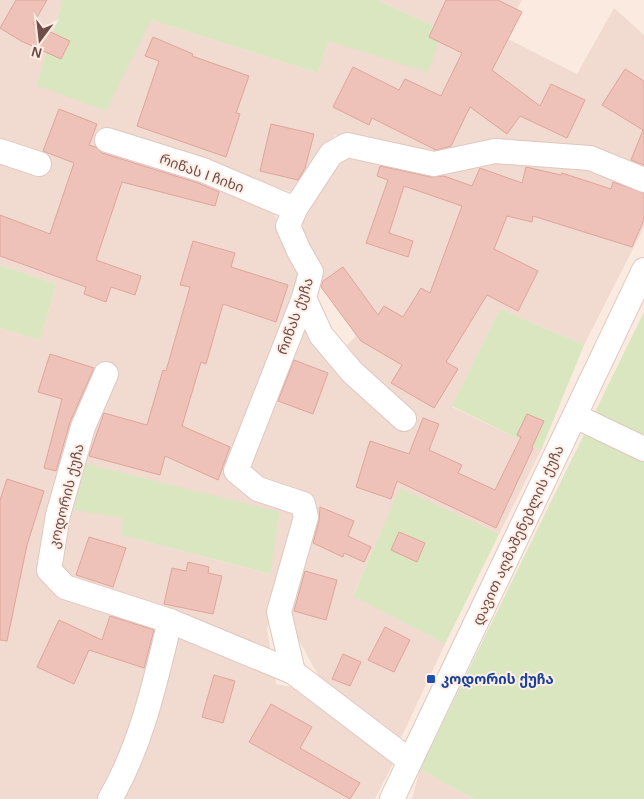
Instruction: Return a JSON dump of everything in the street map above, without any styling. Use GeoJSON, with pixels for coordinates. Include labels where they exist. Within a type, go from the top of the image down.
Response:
{"type":"FeatureCollection","features":[{"type":"Feature","properties":{"kind":"street","name":"რიწას I ჩიხი"},"geometry":{"type":"LineString","coordinates":[[107,140],[203,170],[295,209]]}},
{"type":"Feature","properties":{"kind":"street","name":"რიწას ქუჩა"},"geometry":{"type":"LineString","coordinates":[[293,672],[279,612],[306,517],[303,504],[258,489],[236,471],[304,298],[311,272],[288,226],[295,209],[331,154],[346,145],[434,164],[495,151],[590,158],[644,180]]}},
{"type":"Feature","properties":{"kind":"street"},"geometry":{"type":"LineString","coordinates":[[0,151],[39,164]]}},
{"type":"Feature","properties":{"kind":"street","name":"დავით აღმაშენებლის ქუჩა"},"geometry":{"type":"LineString","coordinates":[[392,799],[644,270]]}},
{"type":"Feature","properties":{"kind":"street"},"geometry":{"type":"LineString","coordinates":[[304,298],[321,335],[339,357],[352,372],[404,419]]}},
{"type":"Feature","properties":{"kind":"street","name":"კოდორის ქუჩა"},"geometry":{"type":"LineString","coordinates":[[106,374],[83,427],[58,515],[49,570],[65,587],[170,621],[293,672],[410,761]]}},
{"type":"Feature","properties":{"kind":"street"},"geometry":{"type":"LineString","coordinates":[[575,416],[644,449]]}},
{"type":"Feature","properties":{"kind":"street"},"geometry":{"type":"LineString","coordinates":[[110,799],[123,777],[145,721],[170,621]]}},
{"type":"Feature","properties":{"kind":"shaded area"},"geometry":{"type":"Polygon","coordinates":[[[0,0],[63,0],[36,85],[151,20],[318,73],[328,41],[443,30],[377,0],[522,0],[502,36],[577,74],[614,8],[644,35],[644,171],[429,156],[335,135],[299,194],[269,185],[271,208],[303,270],[298,302],[227,480],[296,515],[299,527],[267,629],[276,684],[291,687],[393,763],[375,799],[0,799],[0,328],[40,340],[56,284],[0,265],[0,0]],[[280,513],[124,518],[121,535],[269,574],[280,513]]]}},
{"type":"Feature","properties":{"kind":"shaded area"},"geometry":{"type":"Polygon","coordinates":[[[347,150],[498,155],[588,161],[644,183],[644,227],[584,345],[500,309],[452,407],[541,450],[499,534],[400,489],[353,595],[445,644],[401,738],[319,677],[283,611],[310,520],[253,473],[246,459],[298,324],[334,359],[356,336],[301,245],[305,203],[347,150]]]}},
{"type":"Feature","properties":{"kind":"shaded area"},"geometry":{"type":"Polygon","coordinates":[[[420,769],[474,799],[412,799],[420,769]]]}},
{"type":"Feature","properties":{"kind":"green space"},"geometry":{"type":"Polygon","coordinates":[[[63,0],[377,0],[443,30],[428,72],[328,41],[318,73],[151,20],[106,111],[36,85],[63,0]]]}},
{"type":"Feature","properties":{"kind":"green space"},"geometry":{"type":"Polygon","coordinates":[[[0,265],[56,284],[40,340],[0,328],[0,265]]]}},
{"type":"Feature","properties":{"kind":"green space"},"geometry":{"type":"Polygon","coordinates":[[[500,309],[584,345],[541,450],[452,406],[500,309]]]}},
{"type":"Feature","properties":{"kind":"green space"},"geometry":{"type":"Polygon","coordinates":[[[644,312],[644,799],[474,799],[420,769],[644,312]]]}},
{"type":"Feature","properties":{"kind":"green space"},"geometry":{"type":"Polygon","coordinates":[[[83,463],[280,512],[270,574],[121,535],[123,518],[71,509],[83,463]]]}},
{"type":"Feature","properties":{"kind":"green space"},"geometry":{"type":"Polygon","coordinates":[[[400,488],[499,534],[445,644],[353,596],[400,488]]]}},
{"type":"Feature","properties":{"kind":"building"},"geometry":{"type":"Polygon","coordinates":[[[16,0],[47,0],[33,24],[70,41],[61,59],[21,41],[0,28],[16,0]]]}},
{"type":"Feature","properties":{"kind":"building"},"geometry":{"type":"Polygon","coordinates":[[[446,0],[498,0],[522,12],[492,70],[540,106],[551,84],[585,100],[567,138],[520,116],[507,134],[470,107],[451,146],[436,150],[372,118],[369,125],[333,107],[353,67],[399,90],[405,79],[441,96],[462,53],[429,37],[446,0]]]}},
{"type":"Feature","properties":{"kind":"building"},"geometry":{"type":"Polygon","coordinates":[[[153,37],[193,54],[192,56],[249,76],[236,113],[240,114],[226,157],[137,126],[159,61],[145,56],[153,37]]]}},
{"type":"Feature","properties":{"kind":"building"},"geometry":{"type":"Polygon","coordinates":[[[625,69],[644,81],[644,165],[631,160],[643,130],[602,105],[625,69]]]}},
{"type":"Feature","properties":{"kind":"building"},"geometry":{"type":"Polygon","coordinates":[[[59,109],[97,124],[89,145],[96,147],[102,153],[198,183],[219,192],[215,206],[122,182],[96,260],[141,276],[135,295],[111,287],[106,302],[84,294],[86,287],[0,256],[0,215],[50,234],[74,163],[43,151],[59,109]]]}},
{"type":"Feature","properties":{"kind":"building"},"geometry":{"type":"Polygon","coordinates":[[[271,124],[314,134],[305,168],[298,180],[260,171],[271,124]]]}},
{"type":"Feature","properties":{"kind":"building"},"geometry":{"type":"Polygon","coordinates":[[[380,166],[431,177],[444,176],[472,186],[480,168],[522,183],[526,167],[561,175],[562,173],[611,189],[613,182],[644,193],[644,220],[632,247],[533,216],[532,222],[507,216],[494,249],[538,271],[518,311],[487,295],[446,362],[458,369],[434,408],[391,383],[402,365],[361,341],[321,287],[323,281],[343,267],[378,315],[384,306],[403,317],[421,288],[430,293],[462,206],[404,186],[389,233],[413,241],[408,257],[366,243],[388,180],[377,176],[380,166]]]}},
{"type":"Feature","properties":{"kind":"building"},"geometry":{"type":"Polygon","coordinates":[[[193,241],[235,253],[231,267],[288,285],[276,322],[223,304],[206,364],[201,362],[182,426],[230,447],[218,480],[165,456],[160,475],[89,456],[104,413],[147,425],[163,370],[166,371],[190,287],[180,285],[193,241]]]}},
{"type":"Feature","properties":{"kind":"building"},"geometry":{"type":"Polygon","coordinates":[[[50,354],[94,368],[70,422],[56,471],[44,468],[62,399],[38,392],[50,354]]]}},
{"type":"Feature","properties":{"kind":"building"},"geometry":{"type":"Polygon","coordinates":[[[294,360],[328,373],[313,414],[278,401],[294,360]]]}},
{"type":"Feature","properties":{"kind":"building"},"geometry":{"type":"Polygon","coordinates":[[[527,414],[544,421],[496,528],[397,481],[391,499],[356,487],[370,441],[409,454],[423,418],[439,424],[429,450],[462,465],[458,473],[495,490],[521,437],[517,435],[527,414]]]}},
{"type":"Feature","properties":{"kind":"building"},"geometry":{"type":"Polygon","coordinates":[[[7,479],[44,491],[27,545],[7,641],[0,640],[0,500],[7,479]]]}},
{"type":"Feature","properties":{"kind":"building"},"geometry":{"type":"Polygon","coordinates":[[[320,507],[354,521],[348,536],[371,547],[364,562],[344,553],[343,557],[313,543],[319,521],[320,507]]]}},
{"type":"Feature","properties":{"kind":"building"},"geometry":{"type":"Polygon","coordinates":[[[399,532],[425,543],[417,562],[391,550],[399,532]]]}},
{"type":"Feature","properties":{"kind":"building"},"geometry":{"type":"Polygon","coordinates":[[[89,537],[126,548],[113,587],[76,575],[89,537]]]}},
{"type":"Feature","properties":{"kind":"building"},"geometry":{"type":"Polygon","coordinates":[[[188,562],[209,567],[208,573],[222,576],[213,614],[164,604],[172,568],[186,571],[188,562]]]}},
{"type":"Feature","properties":{"kind":"building"},"geometry":{"type":"Polygon","coordinates":[[[305,571],[337,580],[326,620],[294,611],[305,571]]]}},
{"type":"Feature","properties":{"kind":"building"},"geometry":{"type":"Polygon","coordinates":[[[110,616],[154,630],[144,668],[89,650],[74,684],[37,667],[59,620],[102,640],[110,616]]]}},
{"type":"Feature","properties":{"kind":"building"},"geometry":{"type":"Polygon","coordinates":[[[385,627],[410,640],[394,672],[368,660],[385,627]]]}},
{"type":"Feature","properties":{"kind":"building"},"geometry":{"type":"Polygon","coordinates":[[[343,654],[361,662],[350,686],[332,679],[343,654]]]}},
{"type":"Feature","properties":{"kind":"building"},"geometry":{"type":"Polygon","coordinates":[[[214,675],[235,681],[223,723],[202,717],[214,675]]]}},
{"type":"Feature","properties":{"kind":"building"},"geometry":{"type":"Polygon","coordinates":[[[271,704],[312,727],[300,748],[360,783],[350,799],[249,742],[271,704]]]}},
{"type":"Feature","properties":{"kind":"place","name":"კოდორის ქუჩა"},"geometry":{"type":"Point","coordinates":[431,679]}}]}
